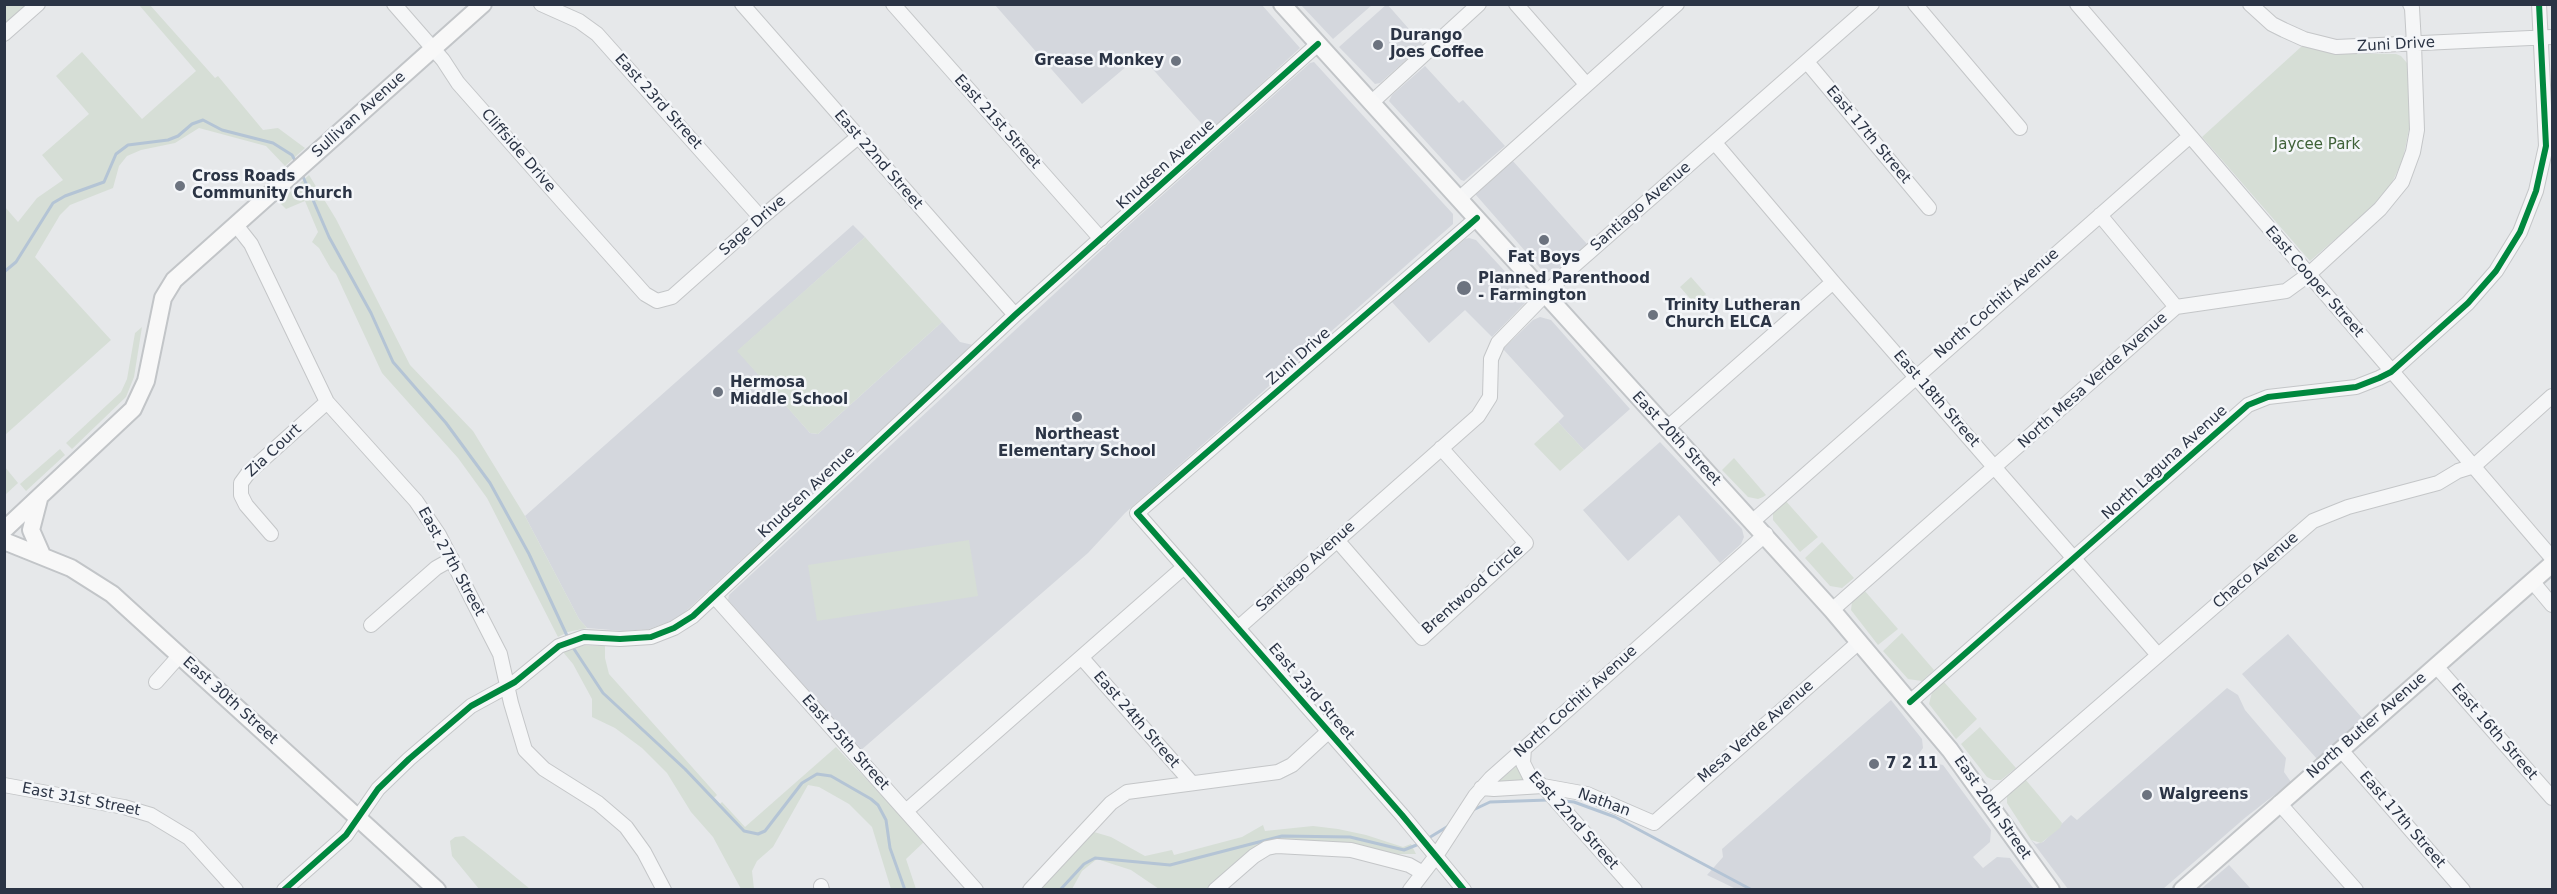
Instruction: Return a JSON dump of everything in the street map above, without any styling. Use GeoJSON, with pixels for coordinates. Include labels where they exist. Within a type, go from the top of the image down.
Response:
{"type":"FeatureCollection","features":[{"type":"Feature","properties":{"kind":"main road","name":"Sullivan Avenue"},"geometry":{"type":"LineString","coordinates":[[4,530],[133,410],[146,381],[157,318],[165,293],[180,275],[483,4]]}},
{"type":"Feature","properties":{"kind":"main road","name":"East 20th Street"},"geometry":{"type":"LineString","coordinates":[[1282,4],[1666,429],[1766,534],[1832,610],[1910,702],[1989,802],[2051,890]]}},
{"type":"Feature","properties":{"kind":"main road"},"geometry":{"type":"LineString","coordinates":[[39,498],[31,530],[42,555]]}},
{"type":"Feature","properties":{"kind":"main road","name":"East 30th Street"},"geometry":{"type":"LineString","coordinates":[[4,541],[71,568],[99,584],[437,890]]}},
{"type":"Feature","properties":{"kind":"main road","name":"North Butler Avenue"},"geometry":{"type":"LineString","coordinates":[[2182,890],[2553,564]]}},
{"type":"Feature","properties":{"kind":"street"},"geometry":{"type":"LineString","coordinates":[[4,34],[38,4]]}},
{"type":"Feature","properties":{"kind":"street","name":"Cliffside Drive"},"geometry":{"type":"LineString","coordinates":[[394,4],[433,49],[458,83],[645,294]]}},
{"type":"Feature","properties":{"kind":"street","name":"East 23rd Street"},"geometry":{"type":"LineString","coordinates":[[541,4],[579,21],[597,34],[761,218]]}},
{"type":"Feature","properties":{"kind":"street","name":"East 22nd Street"},"geometry":{"type":"LineString","coordinates":[[742,4],[1015,315]]}},
{"type":"Feature","properties":{"kind":"street","name":"East 21st Street"},"geometry":{"type":"LineString","coordinates":[[893,4],[1101,239]]}},
{"type":"Feature","properties":{"kind":"street"},"geometry":{"type":"LineString","coordinates":[[1371,103],[1479,4]]}},
{"type":"Feature","properties":{"kind":"street"},"geometry":{"type":"LineString","coordinates":[[1516,4],[1586,84]]}},
{"type":"Feature","properties":{"kind":"street"},"geometry":{"type":"LineString","coordinates":[[1459,199],[1677,4]]}},
{"type":"Feature","properties":{"kind":"street","name":"Santiago Avenue"},"geometry":{"type":"LineString","coordinates":[[1238,628],[1483,410],[1490,397],[1491,359],[1498,343],[1569,270],[1872,4]]}},
{"type":"Feature","properties":{"kind":"street"},"geometry":{"type":"LineString","coordinates":[[1915,4],[2020,128]]}},
{"type":"Feature","properties":{"kind":"street","name":"East Cooper Street"},"geometry":{"type":"LineString","coordinates":[[2077,4],[2553,558]]}},
{"type":"Feature","properties":{"kind":"street","name":"Zuni Drive"},"geometry":{"type":"LineString","coordinates":[[2250,4],[2272,24],[2325,45],[2349,47],[2547,38]]}},
{"type":"Feature","properties":{"kind":"street","name":"North Mesa Verde Avenue"},"geometry":{"type":"LineString","coordinates":[[1832,610],[2176,306],[2286,291],[2308,275],[2380,209],[2402,182],[2413,153],[2417,130],[2410,4]]}},
{"type":"Feature","properties":{"kind":"street","name":"North Laguna Avenue"},"geometry":{"type":"LineString","coordinates":[[1910,702],[2248,405],[2268,397],[2356,387],[2391,372],[2468,303],[2496,271],[2520,232],[2536,190],[2546,146],[2547,38],[2539,4]]}},
{"type":"Feature","properties":{"kind":"street","name":"Knudsen Avenue"},"geometry":{"type":"LineString","coordinates":[[284,890],[346,835],[390,777],[450,723],[477,702],[508,687],[553,650],[570,640],[584,637],[636,639],[657,635],[684,622],[1015,315],[1318,44]]}},
{"type":"Feature","properties":{"kind":"street","name":"East 17th Street"},"geometry":{"type":"LineString","coordinates":[[1807,62],[1929,208]]}},
{"type":"Feature","properties":{"kind":"street","name":"Sage Drive"},"geometry":{"type":"LineString","coordinates":[[645,294],[657,301],[672,297],[761,218],[858,137]]}},
{"type":"Feature","properties":{"kind":"street","name":"North Cochiti Avenue"},"geometry":{"type":"LineString","coordinates":[[1753,521],[2189,137]]}},
{"type":"Feature","properties":{"kind":"street","name":"East 18th Street"},"geometry":{"type":"LineString","coordinates":[[1715,143],[2158,655]]}},
{"type":"Feature","properties":{"kind":"street"},"geometry":{"type":"LineString","coordinates":[[2100,214],[2176,306]]}},
{"type":"Feature","properties":{"kind":"street","name":"Zuni Drive"},"geometry":{"type":"LineString","coordinates":[[1137,513],[1477,218]]}},
{"type":"Feature","properties":{"kind":"street","name":"East 27th Street"},"geometry":{"type":"LineString","coordinates":[[236,225],[251,244],[327,402],[416,501],[452,559],[494,639],[504,665],[525,750],[544,769],[598,802],[626,827],[644,852],[664,890]]}},
{"type":"Feature","properties":{"kind":"street"},"geometry":{"type":"LineString","coordinates":[[1666,429],[1833,282]]}},
{"type":"Feature","properties":{"kind":"street","name":"Chaco Avenue"},"geometry":{"type":"LineString","coordinates":[[1989,802],[2313,520],[2348,507],[2438,483],[2458,471],[2474,466],[2553,396]]}},
{"type":"Feature","properties":{"kind":"street","name":"Zia Court"},"geometry":{"type":"LineString","coordinates":[[271,534],[240,495],[241,483],[249,472],[327,402]]}},
{"type":"Feature","properties":{"kind":"street","name":"Brentwood Circle"},"geometry":{"type":"LineString","coordinates":[[1337,540],[1422,638],[1526,543],[1441,448]]}},
{"type":"Feature","properties":{"kind":"street","name":"East 23rd Street"},"geometry":{"type":"LineString","coordinates":[[1137,513],[1329,731],[1464,890]]}},
{"type":"Feature","properties":{"kind":"street","name":"North Cochiti Avenue"},"geometry":{"type":"LineString","coordinates":[[1410,890],[1436,856],[1481,788],[1766,534]]}},
{"type":"Feature","properties":{"kind":"street"},"geometry":{"type":"LineString","coordinates":[[371,625],[436,568],[452,559]]}},
{"type":"Feature","properties":{"kind":"street"},"geometry":{"type":"LineString","coordinates":[[906,811],[1184,567]]}},
{"type":"Feature","properties":{"kind":"street"},"geometry":{"type":"LineString","coordinates":[[2532,581],[2553,604]]}},
{"type":"Feature","properties":{"kind":"street","name":"East 25th Street"},"geometry":{"type":"LineString","coordinates":[[714,596],[976,890]]}},
{"type":"Feature","properties":{"kind":"street","name":"Mesa Verde Avenue"},"geometry":{"type":"LineString","coordinates":[[1654,823],[1859,642]]}},
{"type":"Feature","properties":{"kind":"street"},"geometry":{"type":"LineString","coordinates":[[156,682],[180,655]]}},
{"type":"Feature","properties":{"kind":"street","name":"East 24th Street"},"geometry":{"type":"LineString","coordinates":[[1082,658],[1191,782]]}},
{"type":"Feature","properties":{"kind":"street","name":"East 16th Street"},"geometry":{"type":"LineString","coordinates":[[2436,666],[2553,798]]}},
{"type":"Feature","properties":{"kind":"street"},"geometry":{"type":"LineString","coordinates":[[1030,890],[1117,797],[1127,792],[1191,782],[1278,772],[1292,765],[1329,731]]}},
{"type":"Feature","properties":{"kind":"street","name":"East 22nd Street"},"geometry":{"type":"LineString","coordinates":[[1524,748],[1523,764],[1530,777],[1543,786],[1635,890]]}},
{"type":"Feature","properties":{"kind":"street","name":"East 17th Street"},"geometry":{"type":"LineString","coordinates":[[2341,750],[2463,890]]}},
{"type":"Feature","properties":{"kind":"street","name":"East 31st Street"},"geometry":{"type":"LineString","coordinates":[[4,785],[124,807],[151,816],[189,838],[236,890]]}},
{"type":"Feature","properties":{"kind":"street","name":"Nathan"},"geometry":{"type":"LineString","coordinates":[[1481,788],[1543,786],[1587,794],[1654,823]]}},
{"type":"Feature","properties":{"kind":"street"},"geometry":{"type":"LineString","coordinates":[[2279,803],[2356,890]]}},
{"type":"Feature","properties":{"kind":"street"},"geometry":{"type":"LineString","coordinates":[[1215,890],[1254,856],[1267,848],[1277,846],[1351,850],[1408,865],[1423,873]]}},
{"type":"Feature","properties":{"kind":"shaded area"},"geometry":{"type":"Polygon","coordinates":[[[1387,4],[1423,45],[1380,83],[1375,84],[1339,47],[1387,4]]]}},
{"type":"Feature","properties":{"kind":"shaded area"},"geometry":{"type":"Polygon","coordinates":[[[995,5],[1262,5],[1300,48],[1209,132],[1140,55],[1082,104],[995,5]]]}},
{"type":"Feature","properties":{"kind":"shaded area"},"geometry":{"type":"Polygon","coordinates":[[[1301,5],[1372,5],[1333,39],[1301,5]]]}},
{"type":"Feature","properties":{"kind":"shaded area","name":"Northeast Elementary School"},"geometry":{"type":"Polygon","coordinates":[[[1314,62],[1453,214],[1453,224],[1125,513],[1088,553],[860,751],[728,600],[729,595],[1120,233],[1310,63],[1314,62]]]}},
{"type":"Feature","properties":{"kind":"shaded area"},"geometry":{"type":"Polygon","coordinates":[[[1425,66],[1459,103],[1463,100],[1505,146],[1464,181],[1389,101],[1392,95],[1425,66]]]}},
{"type":"Feature","properties":{"kind":"shaded area"},"geometry":{"type":"Polygon","coordinates":[[[1512,160],[1587,244],[1557,270],[1548,272],[1540,268],[1476,195],[1476,192],[1512,160]]]}},
{"type":"Feature","properties":{"kind":"shaded area","name":"Hermosa Middle School"},"geometry":{"type":"Polygon","coordinates":[[[853,225],[865,237],[738,351],[810,433],[818,434],[942,322],[960,342],[973,345],[684,613],[649,629],[623,631],[587,628],[579,619],[525,516],[853,225]]]}},
{"type":"Feature","properties":{"kind":"shaded area"},"geometry":{"type":"Polygon","coordinates":[[[1469,238],[1476,240],[1523,291],[1525,303],[1492,337],[1465,310],[1429,343],[1392,302],[1469,238]]]}},
{"type":"Feature","properties":{"kind":"shaded area"},"geometry":{"type":"Polygon","coordinates":[[[1540,317],[1551,320],[1630,409],[1584,450],[1558,422],[1564,416],[1503,349],[1533,320],[1540,317]]]}},
{"type":"Feature","properties":{"kind":"shaded area"},"geometry":{"type":"Polygon","coordinates":[[[1660,442],[1742,529],[1744,537],[1741,544],[1720,563],[1679,515],[1628,561],[1583,510],[1660,442]]]}},
{"type":"Feature","properties":{"kind":"shaded area"},"geometry":{"type":"Polygon","coordinates":[[[2288,634],[2363,719],[2317,759],[2242,674],[2288,634]]]}},
{"type":"Feature","properties":{"kind":"shaded area"},"geometry":{"type":"Polygon","coordinates":[[[2227,688],[2238,695],[2245,710],[2286,758],[2284,772],[2291,782],[2246,817],[2163,889],[2068,889],[2031,840],[2036,844],[2043,842],[2071,815],[2077,820],[2227,688]]]}},
{"type":"Feature","properties":{"kind":"shaded area"},"geometry":{"type":"Polygon","coordinates":[[[1891,700],[1922,739],[1923,748],[1915,759],[1924,769],[1934,763],[1943,765],[1991,830],[1990,842],[1973,857],[1983,868],[1997,857],[2010,858],[2034,889],[1738,890],[1707,875],[1723,857],[1722,849],[1891,700]]]}},
{"type":"Feature","properties":{"kind":"shaded area"},"geometry":{"type":"Polygon","coordinates":[[[2229,865],[2251,889],[2201,889],[2229,865]]]}},
{"type":"Feature","properties":{"kind":"green space"},"geometry":{"type":"Polygon","coordinates":[[[5,5],[30,5],[5,28],[5,5]]]}},
{"type":"Feature","properties":{"kind":"green space"},"geometry":{"type":"Polygon","coordinates":[[[139,5],[150,5],[215,78],[218,76],[263,130],[278,128],[305,148],[285,166],[266,146],[199,128],[175,143],[141,150],[127,156],[119,166],[113,188],[70,205],[60,215],[35,257],[111,340],[5,435],[5,207],[18,222],[37,198],[63,180],[42,155],[89,114],[56,76],[82,52],[142,119],[196,71],[139,5]]]}},
{"type":"Feature","properties":{"kind":"green space","name":"Jaycee Park"},"geometry":{"type":"Polygon","coordinates":[[[2302,46],[2330,53],[2401,56],[2407,63],[2411,119],[2403,159],[2391,185],[2371,208],[2310,261],[2202,137],[2302,46]]]}},
{"type":"Feature","properties":{"kind":"green space"},"geometry":{"type":"Polygon","coordinates":[[[309,175],[336,219],[410,365],[473,431],[525,516],[579,619],[587,628],[568,632],[558,637],[487,498],[458,458],[382,373],[336,274],[319,248],[312,242],[318,232],[305,201],[286,209],[279,202],[309,175]]]}},
{"type":"Feature","properties":{"kind":"green space"},"geometry":{"type":"Polygon","coordinates":[[[865,237],[942,322],[818,434],[810,433],[737,351],[865,237]]]}},
{"type":"Feature","properties":{"kind":"green space"},"geometry":{"type":"Polygon","coordinates":[[[1691,277],[1706,294],[1695,304],[1680,287],[1691,277]]]}},
{"type":"Feature","properties":{"kind":"green space"},"geometry":{"type":"Polygon","coordinates":[[[142,327],[134,377],[126,397],[72,449],[66,443],[121,392],[127,379],[135,333],[142,327]]]}},
{"type":"Feature","properties":{"kind":"green space"},"geometry":{"type":"Polygon","coordinates":[[[1558,422],[1584,450],[1560,471],[1534,444],[1558,422]]]}},
{"type":"Feature","properties":{"kind":"green space"},"geometry":{"type":"Polygon","coordinates":[[[60,449],[65,455],[26,491],[20,484],[60,449]]]}},
{"type":"Feature","properties":{"kind":"green space"},"geometry":{"type":"Polygon","coordinates":[[[1734,458],[1766,495],[1758,499],[1748,497],[1722,470],[1734,458]]]}},
{"type":"Feature","properties":{"kind":"green space"},"geometry":{"type":"Polygon","coordinates":[[[5,467],[18,483],[4,495],[5,467]]]}},
{"type":"Feature","properties":{"kind":"green space"},"geometry":{"type":"Polygon","coordinates":[[[1784,499],[1818,537],[1800,552],[1773,520],[1773,513],[1784,499]]]}},
{"type":"Feature","properties":{"kind":"green space"},"geometry":{"type":"Polygon","coordinates":[[[969,540],[978,596],[817,621],[808,565],[969,540]]]}},
{"type":"Feature","properties":{"kind":"green space"},"geometry":{"type":"Polygon","coordinates":[[[1822,542],[1854,578],[1842,588],[1830,586],[1805,558],[1822,542]]]}},
{"type":"Feature","properties":{"kind":"green space"},"geometry":{"type":"Polygon","coordinates":[[[1864,590],[1898,629],[1878,645],[1851,610],[1852,602],[1864,590]]]}},
{"type":"Feature","properties":{"kind":"green space"},"geometry":{"type":"Polygon","coordinates":[[[1902,633],[1934,670],[1922,681],[1908,679],[1883,651],[1902,633]]]}},
{"type":"Feature","properties":{"kind":"green space"},"geometry":{"type":"Polygon","coordinates":[[[578,645],[605,646],[609,674],[717,795],[714,798],[720,804],[722,802],[745,827],[836,747],[925,841],[906,859],[916,889],[891,889],[872,827],[849,804],[819,787],[808,785],[773,847],[757,861],[752,871],[754,889],[741,889],[713,837],[691,812],[667,773],[642,748],[615,728],[592,717],[592,699],[573,664],[563,652],[578,645]]]}},
{"type":"Feature","properties":{"kind":"green space"},"geometry":{"type":"Polygon","coordinates":[[[1944,682],[1977,719],[1956,739],[1929,704],[1932,692],[1944,682]]]}},
{"type":"Feature","properties":{"kind":"green space"},"geometry":{"type":"Polygon","coordinates":[[[1980,727],[2016,768],[2001,780],[1987,777],[1961,744],[1980,727]]]}},
{"type":"Feature","properties":{"kind":"green space"},"geometry":{"type":"Polygon","coordinates":[[[1518,765],[1525,780],[1501,784],[1500,780],[1518,765]]]}},
{"type":"Feature","properties":{"kind":"green space"},"geometry":{"type":"Polygon","coordinates":[[[2025,779],[2062,823],[2060,828],[2041,843],[2031,840],[2007,803],[2007,796],[2025,779]]]}},
{"type":"Feature","properties":{"kind":"green space"},"geometry":{"type":"Polygon","coordinates":[[[1263,825],[1265,831],[1313,826],[1338,829],[1403,847],[1411,844],[1416,854],[1385,854],[1278,841],[1209,889],[1159,889],[1131,870],[1097,859],[1082,871],[1072,889],[1039,890],[1094,832],[1111,837],[1145,856],[1172,850],[1174,855],[1242,837],[1263,825]]]}},
{"type":"Feature","properties":{"kind":"green space"},"geometry":{"type":"Polygon","coordinates":[[[464,836],[530,889],[479,889],[452,856],[450,841],[455,837],[464,836]]]}},
{"type":"Feature","properties":{"kind":"waterway"},"geometry":{"type":"LineString","coordinates":[[4,272],[16,262],[53,203],[65,196],[104,182],[116,154],[128,145],[168,140],[178,136],[192,124],[203,120],[222,130],[273,143],[292,155],[297,164]]}},
{"type":"Feature","properties":{"kind":"waterway"},"geometry":{"type":"LineString","coordinates":[[301,172],[329,237],[371,313],[393,362],[446,423],[490,483],[529,554],[569,640]]}},
{"type":"Feature","properties":{"kind":"waterway"},"geometry":{"type":"LineString","coordinates":[[572,646],[603,693],[685,769],[744,831],[758,834],[765,831],[802,783],[817,774],[831,776],[871,799],[878,805],[886,820],[890,848],[905,890]]}},
{"type":"Feature","properties":{"kind":"waterway"},"geometry":{"type":"LineString","coordinates":[[1473,810],[1490,802],[1548,800]]}},
{"type":"Feature","properties":{"kind":"waterway"},"geometry":{"type":"LineString","coordinates":[[1564,801],[1574,802],[1615,817],[1752,890]]}},
{"type":"Feature","properties":{"kind":"waterway"},"geometry":{"type":"LineString","coordinates":[[1427,839],[1450,825]]}},
{"type":"Feature","properties":{"kind":"waterway"},"geometry":{"type":"LineString","coordinates":[[1060,890],[1084,864],[1095,858],[1170,865],[1282,836],[1350,837],[1404,850],[1419,844]]}},
{"type":"Feature","properties":{"kind":"cycle path"},"geometry":{"type":"LineString","coordinates":[[1910,702],[2248,405],[2268,397],[2356,387],[2379,378],[2391,372],[2468,303],[2496,271],[2520,232],[2536,191],[2546,146],[2539,4]]}},
{"type":"Feature","properties":{"kind":"cycle path"},"geometry":{"type":"LineString","coordinates":[[284,890],[346,835],[378,789],[409,759],[471,706],[515,682],[559,646],[584,637],[620,639],[651,637],[674,628],[693,616],[1015,315],[1318,44]]}},
{"type":"Feature","properties":{"kind":"cycle path"},"geometry":{"type":"LineString","coordinates":[[1464,890],[1402,815],[1137,513],[1477,218]]}},
{"type":"Feature","properties":{"kind":"place","name":"Durango Joes Coffee"},"geometry":{"type":"Point","coordinates":[1378,45]}},
{"type":"Feature","properties":{"kind":"place","name":"Grease Monkey"},"geometry":{"type":"Point","coordinates":[1176,61]}},
{"type":"Feature","properties":{"kind":"place","name":"Cross Roads Community Church"},"geometry":{"type":"Point","coordinates":[180,186]}},
{"type":"Feature","properties":{"kind":"place","name":"Fat Boys"},"geometry":{"type":"Point","coordinates":[1544,240]}},
{"type":"Feature","properties":{"kind":"place","name":"Planned Parenthood - Farmington"},"geometry":{"type":"Point","coordinates":[1464,288]}},
{"type":"Feature","properties":{"kind":"place","name":"Trinity Lutheran Church ELCA"},"geometry":{"type":"Point","coordinates":[1653,315]}},
{"type":"Feature","properties":{"kind":"place","name":"Hermosa Middle School"},"geometry":{"type":"Point","coordinates":[718,392]}},
{"type":"Feature","properties":{"kind":"place","name":"Northeast Elementary School"},"geometry":{"type":"Point","coordinates":[1077,417]}},
{"type":"Feature","properties":{"kind":"place","name":"7 2 11"},"geometry":{"type":"Point","coordinates":[1874,764]}},
{"type":"Feature","properties":{"kind":"place","name":"Walgreens"},"geometry":{"type":"Point","coordinates":[2147,795]}}]}
